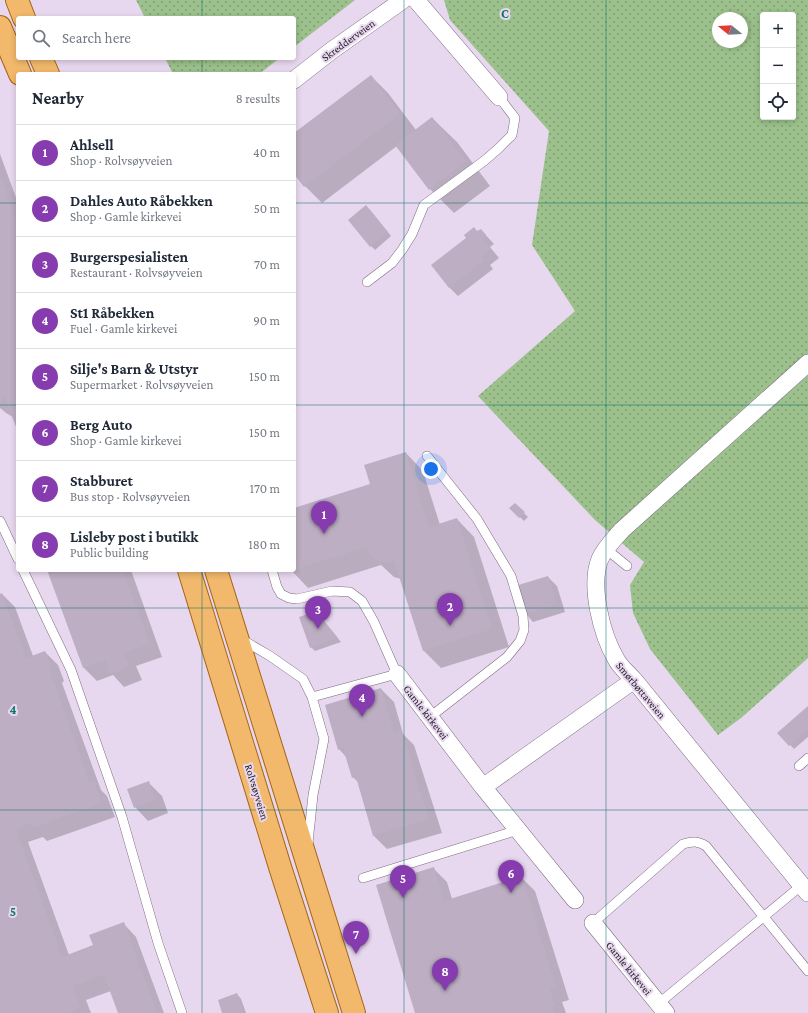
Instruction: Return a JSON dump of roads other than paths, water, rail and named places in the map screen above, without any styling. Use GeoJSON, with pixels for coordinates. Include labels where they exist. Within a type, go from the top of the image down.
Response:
{"type":"FeatureCollection","features":[{"type":"Feature","properties":{"kind":"main road"},"geometry":{"type":"LineString","coordinates":[[18,0],[23,16]]}},
{"type":"Feature","properties":{"kind":"main road"},"geometry":{"type":"LineString","coordinates":[[0,27],[19,72]]}},
{"type":"Feature","properties":{"kind":"main road"},"geometry":{"type":"LineString","coordinates":[[42,60],[47,72]]}},
{"type":"Feature","properties":{"kind":"main road","name":"Rolvsøyveien"},"geometry":{"type":"LineString","coordinates":[[190,572],[280,867],[327,1013]]}},
{"type":"Feature","properties":{"kind":"main road"},"geometry":{"type":"LineString","coordinates":[[217,572],[354,1013]]}},
{"type":"Feature","properties":{"kind":"street","name":"Skredderveien"},"geometry":{"type":"LineString","coordinates":[[296,78],[331,51],[403,0]]}},
{"type":"Feature","properties":{"kind":"street"},"geometry":{"type":"LineString","coordinates":[[416,0],[499,96]]}},
{"type":"Feature","properties":{"kind":"street","name":"Smørbøttaveien"},"geometry":{"type":"LineString","coordinates":[[805,889],[616,660],[598,612],[595,591],[596,571],[600,558],[622,530],[808,363]]}},
{"type":"Feature","properties":{"kind":"street","name":"Gamle kirkevei"},"geometry":{"type":"LineString","coordinates":[[397,674],[483,787],[575,900]]}},
{"type":"Feature","properties":{"kind":"street"},"geometry":{"type":"LineString","coordinates":[[483,787],[634,680]]}},
{"type":"Feature","properties":{"kind":"street","name":"Gamle kirkevei"},"geometry":{"type":"LineString","coordinates":[[593,923],[662,1008]]}},
{"type":"Feature","properties":{"kind":"lane"},"geometry":{"type":"LineString","coordinates":[[367,282],[392,262],[402,250],[412,234],[424,205],[484,161],[512,134],[515,118],[499,96]]}},
{"type":"Feature","properties":{"kind":"lane"},"geometry":{"type":"LineString","coordinates":[[427,456],[478,519],[511,576],[523,616],[524,630],[520,641],[507,656],[430,717]]}},
{"type":"Feature","properties":{"kind":"lane"},"geometry":{"type":"LineString","coordinates":[[0,521],[16,554]]}},
{"type":"Feature","properties":{"kind":"lane"},"geometry":{"type":"LineString","coordinates":[[606,549],[627,566]]}},
{"type":"Feature","properties":{"kind":"lane"},"geometry":{"type":"LineString","coordinates":[[25,572],[71,670],[122,817],[158,943],[182,1013]]}},
{"type":"Feature","properties":{"kind":"lane","name":"Gamle kirkevei"},"geometry":{"type":"LineString","coordinates":[[273,572],[277,587],[281,594],[289,598],[297,599],[332,591],[350,592],[362,601],[374,622],[397,674]]}},
{"type":"Feature","properties":{"kind":"lane"},"geometry":{"type":"LineString","coordinates":[[236,636],[303,678],[312,697],[324,739],[313,795],[306,860]]}},
{"type":"Feature","properties":{"kind":"lane"},"geometry":{"type":"LineString","coordinates":[[312,697],[397,674]]}},
{"type":"Feature","properties":{"kind":"lane"},"geometry":{"type":"LineString","coordinates":[[799,766],[808,758]]}},
{"type":"Feature","properties":{"kind":"lane"},"geometry":{"type":"LineString","coordinates":[[363,878],[518,830]]}},
{"type":"Feature","properties":{"kind":"lane"},"geometry":{"type":"LineString","coordinates":[[593,923],[683,844],[692,841],[699,842],[706,846],[808,971]]}},
{"type":"Feature","properties":{"kind":"lane"},"geometry":{"type":"LineString","coordinates":[[662,1008],[764,916],[805,889]]}},
{"type":"Feature","properties":{"kind":"place","name":"Ahlsell"},"geometry":{"type":"Point","coordinates":[324,534]}},
{"type":"Feature","properties":{"kind":"place","name":"Dahles Auto Råbekken"},"geometry":{"type":"Point","coordinates":[450,626]}},
{"type":"Feature","properties":{"kind":"place","name":"Burgerspesialisten"},"geometry":{"type":"Point","coordinates":[318,629]}},
{"type":"Feature","properties":{"kind":"place","name":"St1 Råbekken"},"geometry":{"type":"Point","coordinates":[362,717]}},
{"type":"Feature","properties":{"kind":"place","name":"Berg Auto"},"geometry":{"type":"Point","coordinates":[511,893]}},
{"type":"Feature","properties":{"kind":"place","name":"Silje's Barn & Utstyr"},"geometry":{"type":"Point","coordinates":[403,898]}},
{"type":"Feature","properties":{"kind":"place","name":"Stabburet"},"geometry":{"type":"Point","coordinates":[356,954]}},
{"type":"Feature","properties":{"kind":"place","name":"Lisleby post i butikk"},"geometry":{"type":"Point","coordinates":[445,991]}}]}
